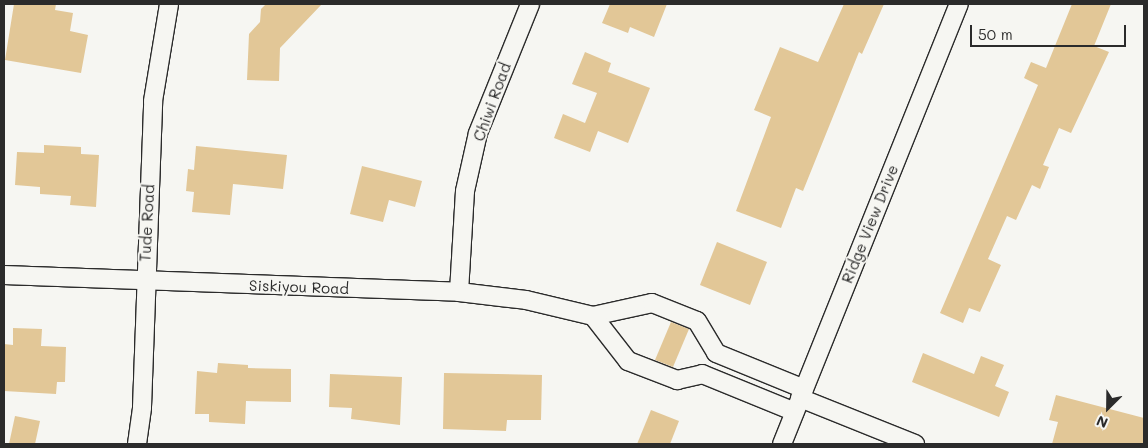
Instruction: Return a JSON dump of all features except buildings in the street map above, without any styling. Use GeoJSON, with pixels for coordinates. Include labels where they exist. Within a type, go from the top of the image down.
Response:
{"type":"FeatureCollection","features":[{"type":"Feature","properties":{"kind":"street","name":"Tude Road"},"geometry":{"type":"LineString","coordinates":[[137,444],[142,407],[144,282],[152,101],[169,4]]}},
{"type":"Feature","properties":{"kind":"street","name":"Chiwi Road"},"geometry":{"type":"LineString","coordinates":[[459,292],[465,191],[478,133],[530,4]]}},
{"type":"Feature","properties":{"kind":"street","name":"Ridge View Drive"},"geometry":{"type":"LineString","coordinates":[[782,444],[959,4]]}},
{"type":"Feature","properties":{"kind":"street","name":"Siskiyou Road"},"geometry":{"type":"LineString","coordinates":[[4,275],[144,282],[459,292],[526,300],[593,316],[652,303],[697,321],[716,352],[800,400]]}},
{"type":"Feature","properties":{"kind":"street","name":"Siskiyou Road"},"geometry":{"type":"LineString","coordinates":[[593,316],[628,361],[676,380],[702,374],[800,400],[915,444]]}}]}
